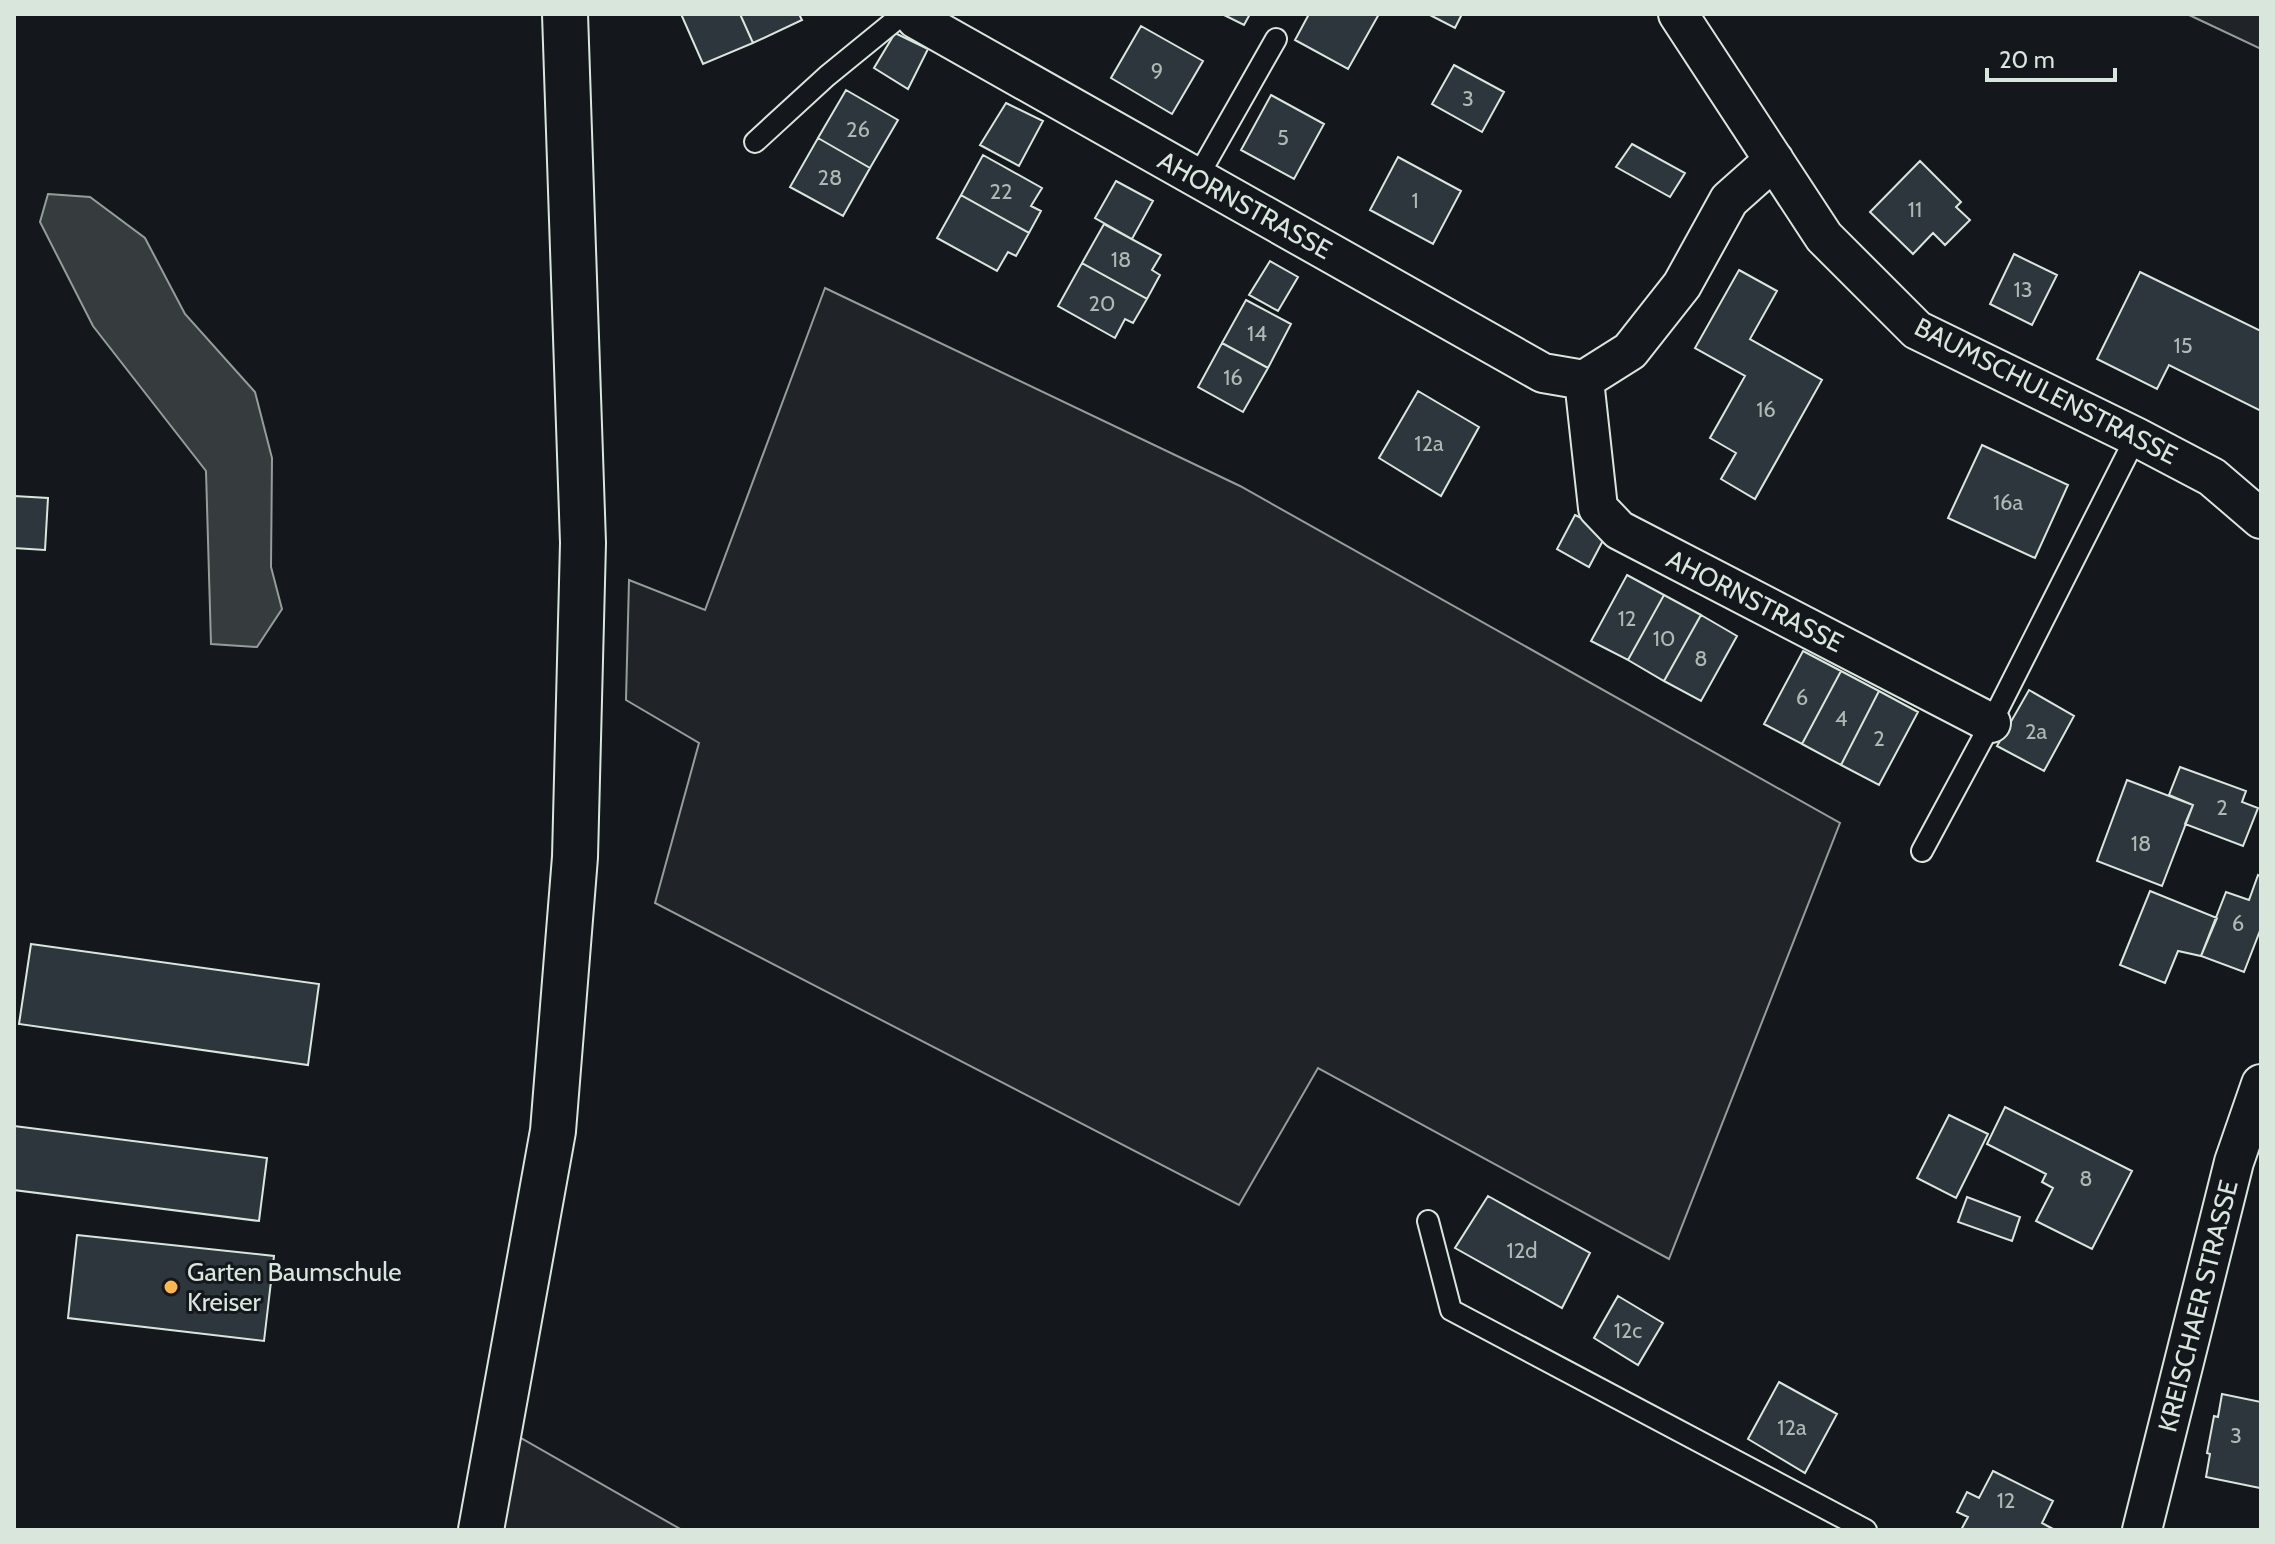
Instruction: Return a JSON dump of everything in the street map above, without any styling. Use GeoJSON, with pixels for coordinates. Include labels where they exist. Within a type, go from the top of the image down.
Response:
{"type":"FeatureCollection","features":[{"type":"Feature","properties":{"kind":"main road"},"geometry":{"type":"LineString","coordinates":[[481,1530],[553,1131],[575,857],[583,543],[565,14]]}},
{"type":"Feature","properties":{"kind":"street","name":"AHORNSTRASSE"},"geometry":{"type":"LineString","coordinates":[[914,14],[916,19],[1543,373],[1584,380],[1598,508],[1619,530],[1991,723]]}},
{"type":"Feature","properties":{"kind":"street","name":"BAUMSCHULENSTRASSE"},"geometry":{"type":"LineString","coordinates":[[1678,14],[1824,237],[1917,330],[2212,477],[2261,519]]}},
{"type":"Feature","properties":{"kind":"street"},"geometry":{"type":"LineString","coordinates":[[1584,380],[1630,351],[1682,285],[1729,200],[1774,160]]}},
{"type":"Feature","properties":{"kind":"street","name":"KREISCHAER STRASSE"},"geometry":{"type":"LineString","coordinates":[[2142,1530],[2234,1162],[2261,1084]]}},
{"type":"Feature","properties":{"kind":"lane"},"geometry":{"type":"LineString","coordinates":[[755,142],[827,76],[903,14]]}},
{"type":"Feature","properties":{"kind":"lane"},"geometry":{"type":"LineString","coordinates":[[1197,178],[1276,39]]}},
{"type":"Feature","properties":{"kind":"lane"},"geometry":{"type":"LineString","coordinates":[[1922,851],[1991,723],[2136,437]]}},
{"type":"Feature","properties":{"kind":"lane"},"geometry":{"type":"LineString","coordinates":[[1428,1221],[1451,1310],[1866,1530]]}},
{"type":"Feature","properties":{"kind":"shaded area"},"geometry":{"type":"Polygon","coordinates":[[[2187,14],[2261,14],[2261,49],[2187,14]]]}},
{"type":"Feature","properties":{"kind":"shaded area"},"geometry":{"type":"Polygon","coordinates":[[[48,194],[90,197],[145,238],[185,314],[255,392],[272,458],[271,567],[282,609],[257,647],[211,644],[206,471],[93,326],[40,222],[48,194]]]}},
{"type":"Feature","properties":{"kind":"shaded area"},"geometry":{"type":"Polygon","coordinates":[[[825,288],[1240,486],[1840,823],[1669,1259],[1318,1068],[1239,1205],[655,903],[699,743],[626,700],[629,580],[705,610],[825,288]]]}},
{"type":"Feature","properties":{"kind":"shaded area"},"geometry":{"type":"Polygon","coordinates":[[[500,1426],[682,1530],[481,1530],[500,1426]]]}},
{"type":"Feature","properties":{"kind":"building"},"geometry":{"type":"Polygon","coordinates":[[[681,14],[740,14],[753,43],[703,64],[681,14]]]}},
{"type":"Feature","properties":{"kind":"building"},"geometry":{"type":"Polygon","coordinates":[[[740,14],[799,14],[802,20],[753,43],[740,14]]]}},
{"type":"Feature","properties":{"kind":"building"},"geometry":{"type":"Polygon","coordinates":[[[1222,14],[1250,14],[1244,25],[1222,14]]]}},
{"type":"Feature","properties":{"kind":"building"},"geometry":{"type":"Polygon","coordinates":[[[1309,14],[1379,14],[1348,69],[1295,40],[1309,14]]]}},
{"type":"Feature","properties":{"kind":"building"},"geometry":{"type":"Polygon","coordinates":[[[1428,14],[1462,14],[1455,28],[1428,14]]]}},
{"type":"Feature","properties":{"kind":"building"},"geometry":{"type":"Polygon","coordinates":[[[1141,26],[1203,61],[1172,114],[1111,78],[1141,26]]]}},
{"type":"Feature","properties":{"kind":"building"},"geometry":{"type":"Polygon","coordinates":[[[895,33],[928,49],[908,89],[874,68],[895,33]]]}},
{"type":"Feature","properties":{"kind":"building"},"geometry":{"type":"Polygon","coordinates":[[[1454,65],[1504,92],[1482,132],[1432,104],[1454,65]]]}},
{"type":"Feature","properties":{"kind":"building"},"geometry":{"type":"Polygon","coordinates":[[[846,90],[898,120],[870,168],[818,138],[846,90]]]}},
{"type":"Feature","properties":{"kind":"building"},"geometry":{"type":"Polygon","coordinates":[[[1271,95],[1324,124],[1294,179],[1241,150],[1271,95]]]}},
{"type":"Feature","properties":{"kind":"building"},"geometry":{"type":"Polygon","coordinates":[[[1006,103],[1043,121],[1019,166],[980,145],[1006,103]]]}},
{"type":"Feature","properties":{"kind":"building"},"geometry":{"type":"Polygon","coordinates":[[[818,138],[870,168],[843,216],[790,187],[818,138]]]}},
{"type":"Feature","properties":{"kind":"building"},"geometry":{"type":"Polygon","coordinates":[[[1632,144],[1685,173],[1670,197],[1616,167],[1632,144]]]}},
{"type":"Feature","properties":{"kind":"building"},"geometry":{"type":"Polygon","coordinates":[[[983,155],[1042,188],[1031,206],[1041,211],[1029,233],[961,195],[983,155]]]}},
{"type":"Feature","properties":{"kind":"building"},"geometry":{"type":"Polygon","coordinates":[[[1398,157],[1461,191],[1433,244],[1370,210],[1398,157]]]}},
{"type":"Feature","properties":{"kind":"building"},"geometry":{"type":"Polygon","coordinates":[[[1920,161],[1961,202],[1956,207],[1970,220],[1945,245],[1933,233],[1913,254],[1870,212],[1920,161]]]}},
{"type":"Feature","properties":{"kind":"building"},"geometry":{"type":"Polygon","coordinates":[[[1116,181],[1153,201],[1132,239],[1095,218],[1116,181]]]}},
{"type":"Feature","properties":{"kind":"building"},"geometry":{"type":"Polygon","coordinates":[[[961,195],[1029,233],[1016,256],[1008,252],[997,271],[937,238],[961,195]]]}},
{"type":"Feature","properties":{"kind":"building"},"geometry":{"type":"Polygon","coordinates":[[[1104,224],[1161,255],[1152,270],[1160,275],[1147,299],[1082,263],[1104,224]]]}},
{"type":"Feature","properties":{"kind":"building"},"geometry":{"type":"Polygon","coordinates":[[[2014,254],[2057,275],[2032,325],[1990,304],[2014,254]]]}},
{"type":"Feature","properties":{"kind":"building"},"geometry":{"type":"Polygon","coordinates":[[[1270,261],[1298,277],[1278,311],[1249,295],[1270,261]]]}},
{"type":"Feature","properties":{"kind":"building"},"geometry":{"type":"Polygon","coordinates":[[[1082,263],[1147,299],[1133,323],[1125,319],[1115,338],[1058,306],[1082,263]]]}},
{"type":"Feature","properties":{"kind":"building"},"geometry":{"type":"Polygon","coordinates":[[[1739,270],[1777,291],[1750,339],[1822,380],[1755,499],[1721,479],[1736,453],[1710,438],[1745,376],[1695,348],[1739,270]]]}},
{"type":"Feature","properties":{"kind":"building"},"geometry":{"type":"Polygon","coordinates":[[[2140,272],[2261,331],[2261,411],[2169,365],[2157,389],[2097,359],[2140,272]]]}},
{"type":"Feature","properties":{"kind":"building"},"geometry":{"type":"Polygon","coordinates":[[[1246,300],[1291,324],[1268,368],[1222,343],[1246,300]]]}},
{"type":"Feature","properties":{"kind":"building"},"geometry":{"type":"Polygon","coordinates":[[[1222,343],[1268,368],[1243,412],[1198,387],[1222,343]]]}},
{"type":"Feature","properties":{"kind":"building"},"geometry":{"type":"Polygon","coordinates":[[[1418,391],[1479,427],[1441,496],[1379,458],[1418,391]]]}},
{"type":"Feature","properties":{"kind":"building"},"geometry":{"type":"Polygon","coordinates":[[[1982,445],[2068,485],[2035,558],[1948,518],[1982,445]]]}},
{"type":"Feature","properties":{"kind":"building"},"geometry":{"type":"Polygon","coordinates":[[[14,496],[48,498],[45,550],[14,548],[14,496]]]}},
{"type":"Feature","properties":{"kind":"building"},"geometry":{"type":"Polygon","coordinates":[[[1575,515],[1608,531],[1589,567],[1557,549],[1575,515]]]}},
{"type":"Feature","properties":{"kind":"building"},"geometry":{"type":"Polygon","coordinates":[[[1627,575],[1664,595],[1628,660],[1591,641],[1627,575]]]}},
{"type":"Feature","properties":{"kind":"building"},"geometry":{"type":"Polygon","coordinates":[[[1664,595],[1701,615],[1664,681],[1628,660],[1664,595]]]}},
{"type":"Feature","properties":{"kind":"building"},"geometry":{"type":"Polygon","coordinates":[[[1701,615],[1737,636],[1701,701],[1664,681],[1701,615]]]}},
{"type":"Feature","properties":{"kind":"building"},"geometry":{"type":"Polygon","coordinates":[[[1803,651],[1841,671],[1802,744],[1764,724],[1803,651]]]}},
{"type":"Feature","properties":{"kind":"building"},"geometry":{"type":"Polygon","coordinates":[[[1841,671],[1879,691],[1841,765],[1802,744],[1841,671]]]}},
{"type":"Feature","properties":{"kind":"building"},"geometry":{"type":"Polygon","coordinates":[[[2029,690],[2074,716],[2044,771],[1997,746],[2029,690]]]}},
{"type":"Feature","properties":{"kind":"building"},"geometry":{"type":"Polygon","coordinates":[[[1879,691],[1918,712],[1879,785],[1841,765],[1879,691]]]}},
{"type":"Feature","properties":{"kind":"building"},"geometry":{"type":"Polygon","coordinates":[[[2180,767],[2246,791],[2242,802],[2258,808],[2243,846],[2185,824],[2193,805],[2169,795],[2180,767]]]}},
{"type":"Feature","properties":{"kind":"building"},"geometry":{"type":"Polygon","coordinates":[[[2127,780],[2193,805],[2162,886],[2097,861],[2127,780]]]}},
{"type":"Feature","properties":{"kind":"building"},"geometry":{"type":"Polygon","coordinates":[[[2258,875],[2261,877],[2261,928],[2244,972],[2201,956],[2226,892],[2249,900],[2258,875]]]}},
{"type":"Feature","properties":{"kind":"building"},"geometry":{"type":"Polygon","coordinates":[[[2150,891],[2217,918],[2201,956],[2178,951],[2165,983],[2120,965],[2150,891]]]}},
{"type":"Feature","properties":{"kind":"building"},"geometry":{"type":"Polygon","coordinates":[[[31,944],[319,984],[308,1065],[19,1024],[31,944]]]}},
{"type":"Feature","properties":{"kind":"building"},"geometry":{"type":"Polygon","coordinates":[[[2005,1107],[2132,1171],[2092,1249],[2036,1221],[2053,1188],[2042,1182],[2046,1174],[1987,1144],[2005,1107]]]}},
{"type":"Feature","properties":{"kind":"building"},"geometry":{"type":"Polygon","coordinates":[[[1949,1115],[1988,1134],[1956,1198],[1917,1178],[1949,1115]]]}},
{"type":"Feature","properties":{"kind":"building"},"geometry":{"type":"Polygon","coordinates":[[[14,1126],[267,1158],[259,1221],[14,1190],[14,1126]]]}},
{"type":"Feature","properties":{"kind":"building"},"geometry":{"type":"Polygon","coordinates":[[[1488,1196],[1590,1253],[1562,1308],[1455,1248],[1488,1196]]]}},
{"type":"Feature","properties":{"kind":"building"},"geometry":{"type":"Polygon","coordinates":[[[1967,1197],[2020,1217],[2012,1241],[1958,1222],[1967,1197]]]}},
{"type":"Feature","properties":{"kind":"building","name":"Garten Baumschule Kreiser"},"geometry":{"type":"Polygon","coordinates":[[[77,1235],[274,1256],[264,1341],[68,1318],[77,1235]]]}},
{"type":"Feature","properties":{"kind":"building"},"geometry":{"type":"Polygon","coordinates":[[[1618,1296],[1663,1323],[1638,1365],[1594,1338],[1618,1296]]]}},
{"type":"Feature","properties":{"kind":"building"},"geometry":{"type":"Polygon","coordinates":[[[1779,1382],[1837,1414],[1805,1473],[1748,1439],[1779,1382]]]}},
{"type":"Feature","properties":{"kind":"building"},"geometry":{"type":"Polygon","coordinates":[[[2222,1394],[2261,1402],[2260,1488],[2206,1477],[2214,1416],[2218,1417],[2222,1394]]]}},
{"type":"Feature","properties":{"kind":"building"},"geometry":{"type":"Polygon","coordinates":[[[1993,1471],[2053,1501],[2042,1523],[2055,1530],[1961,1530],[1968,1517],[1957,1512],[1967,1492],[1979,1498],[1993,1471]]]}},
{"type":"Feature","properties":{"kind":"place","name":"Garten Baumschule Kreiser"},"geometry":{"type":"Point","coordinates":[171,1287]}}]}
